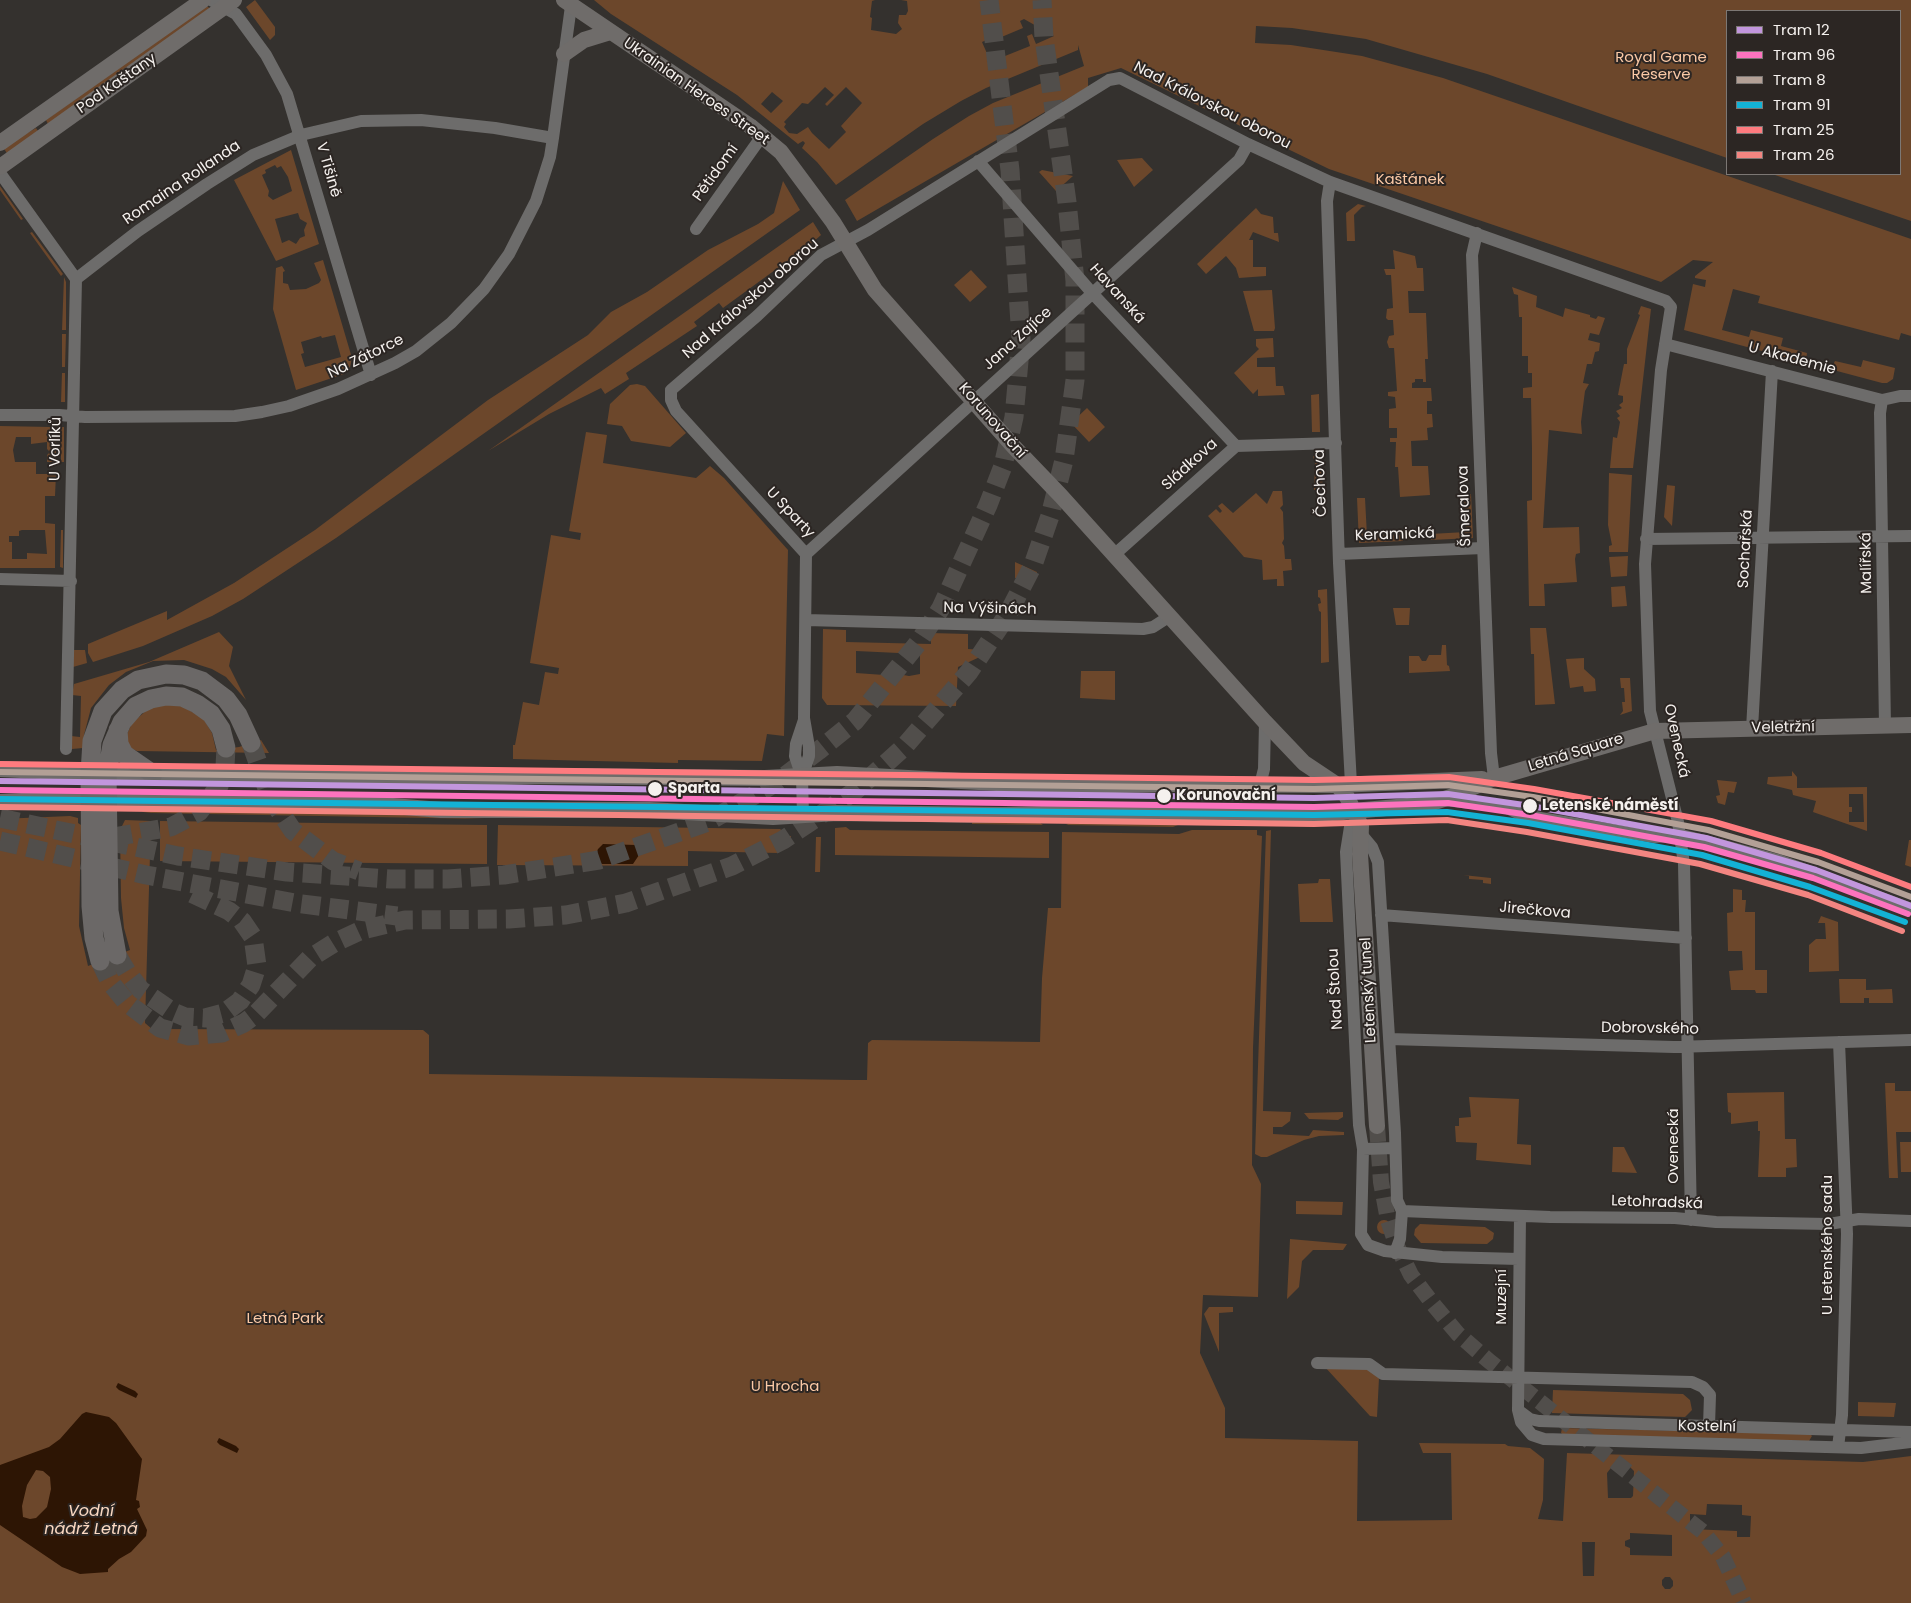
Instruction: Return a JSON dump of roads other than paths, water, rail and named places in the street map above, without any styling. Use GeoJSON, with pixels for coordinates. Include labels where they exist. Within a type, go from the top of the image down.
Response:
{"type":"FeatureCollection","features":[{"type":"Feature","properties":{"kind":"highway"},"geometry":{"type":"LineString","coordinates":[[117,954],[109,911],[98,773],[92,741],[103,711],[122,690],[138,680],[157,675],[176,674],[193,678],[219,692],[238,715],[251,743]]}},
{"type":"Feature","properties":{"kind":"highway"},"geometry":{"type":"LineString","coordinates":[[98,773],[119,728],[130,712],[144,702],[158,697],[182,697],[197,704],[211,714],[221,729],[226,748]]}},
{"type":"Feature","properties":{"kind":"highway"},"geometry":{"type":"LineString","coordinates":[[119,728],[118,740],[124,754],[153,774]]}},
{"type":"Feature","properties":{"kind":"highway"},"geometry":{"type":"LineString","coordinates":[[100,799],[91,906],[94,938],[100,961]]}},
{"type":"Feature","properties":{"kind":"main road","name":"Pod Kaštany"},"geometry":{"type":"LineString","coordinates":[[0,143],[202,0]]}},
{"type":"Feature","properties":{"kind":"main road"},"geometry":{"type":"LineString","coordinates":[[553,0],[568,2]]}},
{"type":"Feature","properties":{"kind":"main road","name":"Ukrainian Heroes Street"},"geometry":{"type":"LineString","coordinates":[[568,2],[762,136],[789,161],[833,222]]}},
{"type":"Feature","properties":{"kind":"main road","name":"Pod Kaštany"},"geometry":{"type":"LineString","coordinates":[[0,167],[223,3]]}},
{"type":"Feature","properties":{"kind":"main road"},"geometry":{"type":"LineString","coordinates":[[564,54],[584,40],[610,32]]}},
{"type":"Feature","properties":{"kind":"main road","name":"Korunovační"},"geometry":{"type":"LineString","coordinates":[[833,222],[875,290],[1014,447],[1304,763],[1344,785],[1354,810]]}},
{"type":"Feature","properties":{"kind":"main road","name":"Veletržní"},"geometry":{"type":"LineString","coordinates":[[1655,731],[1911,725]]}},
{"type":"Feature","properties":{"kind":"main road","name":"Letná Square"},"geometry":{"type":"LineString","coordinates":[[0,802],[100,799],[344,802],[440,810],[649,810],[700,815],[773,817],[837,813],[1002,815],[1124,812],[1300,816],[1428,804],[1443,800],[1494,778],[1655,731]]}},
{"type":"Feature","properties":{"kind":"main road"},"geometry":{"type":"LineString","coordinates":[[0,769],[98,773],[454,778],[544,776],[802,777],[837,774],[1050,786],[1344,785],[1494,778]]}},
{"type":"Feature","properties":{"kind":"main road","name":"Letenský tunel"},"geometry":{"type":"LineString","coordinates":[[1354,810],[1360,854],[1377,1126]]}},
{"type":"Feature","properties":{"kind":"street","name":"Na Zátorce"},"geometry":{"type":"LineString","coordinates":[[0,415],[235,416],[253,413],[298,404],[371,375],[395,363],[434,337],[469,307],[484,289],[509,254],[526,223],[543,180],[553,138],[564,54],[568,2]]}},
{"type":"Feature","properties":{"kind":"street","name":"V Tišině"},"geometry":{"type":"LineString","coordinates":[[223,3],[236,14],[266,55],[287,94],[371,375]]}},
{"type":"Feature","properties":{"kind":"street","name":"Nad Královskou oborou"},"geometry":{"type":"LineString","coordinates":[[671,390],[757,316],[821,255],[845,243],[1114,78],[1120,78],[1248,144],[1330,182],[1666,301]]}},
{"type":"Feature","properties":{"kind":"street","name":"Romaina Rollanda"},"geometry":{"type":"LineString","coordinates":[[76,279],[138,231],[207,184],[253,155],[300,135],[361,121],[422,120],[495,128],[553,138]]}},
{"type":"Feature","properties":{"kind":"street","name":"Pětidomí"},"geometry":{"type":"LineString","coordinates":[[696,229],[762,136]]}},
{"type":"Feature","properties":{"kind":"street","name":"Jana Zajíce"},"geometry":{"type":"LineString","coordinates":[[806,554],[1239,160],[1248,144]]}},
{"type":"Feature","properties":{"kind":"street","name":"Havanská"},"geometry":{"type":"LineString","coordinates":[[978,161],[1093,294],[1236,446]]}},
{"type":"Feature","properties":{"kind":"street"},"geometry":{"type":"LineString","coordinates":[[0,173],[76,279]]}},
{"type":"Feature","properties":{"kind":"street","name":"Čechova"},"geometry":{"type":"LineString","coordinates":[[1330,182],[1327,201],[1336,443],[1344,785]]}},
{"type":"Feature","properties":{"kind":"street","name":"Šmeralova"},"geometry":{"type":"LineString","coordinates":[[1477,233],[1472,255],[1482,548],[1491,753],[1494,778]]}},
{"type":"Feature","properties":{"kind":"street","name":"U Vorlíků"},"geometry":{"type":"LineString","coordinates":[[66,749],[76,279]]}},
{"type":"Feature","properties":{"kind":"street","name":"Ovenecká"},"geometry":{"type":"LineString","coordinates":[[1666,301],[1671,307],[1665,344],[1644,564],[1650,707],[1681,835],[1684,864],[1691,1220]]}},
{"type":"Feature","properties":{"kind":"street","name":"U Akademie"},"geometry":{"type":"LineString","coordinates":[[1665,344],[1882,400],[1900,396],[1911,396]]}},
{"type":"Feature","properties":{"kind":"street","name":"Sochařská"},"geometry":{"type":"LineString","coordinates":[[1752,729],[1772,371]]}},
{"type":"Feature","properties":{"kind":"street","name":"U Sparty"},"geometry":{"type":"LineString","coordinates":[[671,390],[671,400],[676,411],[806,554],[804,718],[796,744],[796,756],[802,777],[803,815]]}},
{"type":"Feature","properties":{"kind":"street","name":"Malířská"},"geometry":{"type":"LineString","coordinates":[[1882,400],[1880,413],[1885,726]]}},
{"type":"Feature","properties":{"kind":"street","name":"Sládkova"},"geometry":{"type":"LineString","coordinates":[[1114,555],[1236,446],[1336,443]]}},
{"type":"Feature","properties":{"kind":"street"},"geometry":{"type":"LineString","coordinates":[[1646,539],[1911,536]]}},
{"type":"Feature","properties":{"kind":"street","name":"Keramická"},"geometry":{"type":"LineString","coordinates":[[1339,554],[1482,548]]}},
{"type":"Feature","properties":{"kind":"street"},"geometry":{"type":"LineString","coordinates":[[0,579],[71,581]]}},
{"type":"Feature","properties":{"kind":"street","name":"Na Výšinách"},"geometry":{"type":"LineString","coordinates":[[806,620],[1143,629],[1153,627],[1170,616]]}},
{"type":"Feature","properties":{"kind":"street"},"geometry":{"type":"LineString","coordinates":[[1260,785],[1264,769],[1265,722]]}},
{"type":"Feature","properties":{"kind":"street"},"geometry":{"type":"LineString","coordinates":[[1443,800],[1505,807],[1522,815],[1655,837],[1681,835],[1778,860],[1911,909]]}},
{"type":"Feature","properties":{"kind":"street"},"geometry":{"type":"LineString","coordinates":[[1356,831],[1372,847],[1378,862],[1397,1200],[1402,1210],[1400,1239],[1395,1253],[1519,1259]]}},
{"type":"Feature","properties":{"kind":"street","name":"Nad Štolou"},"geometry":{"type":"LineString","coordinates":[[1356,831],[1346,852],[1359,1125],[1363,1149],[1361,1234],[1372,1247],[1395,1253]]}},
{"type":"Feature","properties":{"kind":"street","name":"Jirečkova"},"geometry":{"type":"LineString","coordinates":[[1381,915],[1686,938]]}},
{"type":"Feature","properties":{"kind":"street","name":"Dobrovského"},"geometry":{"type":"LineString","coordinates":[[1389,1039],[1688,1047],[1911,1040]]}},
{"type":"Feature","properties":{"kind":"street","name":"U Letenského sadu"},"geometry":{"type":"LineString","coordinates":[[1838,1447],[1841,1430],[1847,1221],[1839,1042]]}},
{"type":"Feature","properties":{"kind":"street"},"geometry":{"type":"LineString","coordinates":[[1363,1149],[1395,1148]]}},
{"type":"Feature","properties":{"kind":"street","name":"Letohradská"},"geometry":{"type":"LineString","coordinates":[[1402,1210],[1520,1216],[1829,1224],[1847,1221],[1911,1221]]}},
{"type":"Feature","properties":{"kind":"street","name":"Muzejní"},"geometry":{"type":"LineString","coordinates":[[1518,1378],[1520,1216]]}},
{"type":"Feature","properties":{"kind":"street","name":"Kostelní"},"geometry":{"type":"LineString","coordinates":[[1317,1363],[1369,1364],[1384,1374],[1692,1382],[1703,1387],[1710,1395],[1709,1426]]}},
{"type":"Feature","properties":{"kind":"street","name":"Kostelní"},"geometry":{"type":"LineString","coordinates":[[1518,1378],[1518,1410],[1521,1422],[1528,1431],[1544,1439],[1838,1447],[1875,1447],[1911,1442]]}},
{"type":"Feature","properties":{"kind":"street","name":"Kostelní"},"geometry":{"type":"LineString","coordinates":[[1518,1410],[1530,1419],[1539,1421],[1911,1432]]}},
{"type":"Feature","properties":{"kind":"water"},"geometry":{"type":"Polygon","coordinates":[[[603,844],[636,845],[639,849],[639,855],[633,864],[602,864],[598,862],[595,856],[603,844]]]}},
{"type":"Feature","properties":{"kind":"water"},"geometry":{"type":"Polygon","coordinates":[[[118,1383],[135,1391],[138,1394],[136,1398],[119,1390],[116,1387],[118,1383]]]}},
{"type":"Feature","properties":{"kind":"water","name":"Vodní nádrž Letná"},"geometry":{"type":"Polygon","coordinates":[[[86,1412],[109,1417],[116,1423],[142,1459],[136,1500],[139,1501],[140,1507],[137,1509],[147,1530],[146,1536],[131,1552],[119,1559],[108,1569],[108,1572],[80,1574],[62,1567],[0,1525],[0,1465],[49,1447],[60,1439],[86,1412]],[[36,1470],[27,1485],[22,1506],[23,1517],[36,1518],[47,1507],[51,1489],[50,1477],[43,1471],[36,1470]]]}},
{"type":"Feature","properties":{"kind":"water"},"geometry":{"type":"Polygon","coordinates":[[[219,1438],[236,1446],[239,1449],[237,1453],[220,1445],[217,1442],[219,1438]]]}},
{"type":"Feature","properties":{"kind":"tunnel"},"geometry":{"type":"LineString","coordinates":[[0,818],[178,856],[287,872],[390,879],[448,879],[504,875],[599,860],[708,822],[777,782],[855,721],[918,643],[941,608],[988,505],[1003,466],[1014,417],[1021,339],[1010,170],[989,0]]}},
{"type":"Feature","properties":{"kind":"tunnel"},"geometry":{"type":"LineString","coordinates":[[100,961],[110,982],[127,1003],[160,1028],[189,1036],[222,1033],[244,1023],[256,1014],[310,958],[334,943],[362,930],[405,920],[509,919],[566,915],[626,903],[732,866],[783,840],[816,818],[855,791],[903,748],[969,672],[1008,614],[1033,565],[1050,516],[1064,460],[1075,380],[1075,281],[1067,202],[1044,38],[1042,0]]}},
{"type":"Feature","properties":{"kind":"tunnel"},"geometry":{"type":"LineString","coordinates":[[251,743],[270,797],[293,831],[333,861],[359,871]]}},
{"type":"Feature","properties":{"kind":"tunnel"},"geometry":{"type":"LineString","coordinates":[[113,837],[171,827],[199,812],[219,786],[225,766],[226,748]]}},
{"type":"Feature","properties":{"kind":"tunnel"},"geometry":{"type":"LineString","coordinates":[[0,841],[146,875],[295,903],[397,916]]}},
{"type":"Feature","properties":{"kind":"tunnel"},"geometry":{"type":"LineString","coordinates":[[117,955],[141,990],[173,1012],[185,1017],[205,1018],[224,1013],[240,1001],[251,985],[257,966],[253,937],[242,921],[229,911],[187,891]]}},
{"type":"Feature","properties":{"kind":"tunnel"},"geometry":{"type":"LineString","coordinates":[[1377,1126],[1381,1182],[1388,1220],[1396,1244],[1411,1275],[1433,1304],[1458,1334],[1489,1361],[1703,1532],[1723,1557],[1744,1603]]}},
{"type":"Feature","properties":{"kind":"tram line","name":"25"},"geometry":{"type":"LineString","coordinates":[[0,764],[1314,780],[1449,777],[1534,789],[1711,821],[1821,853],[1911,887]]}},
{"type":"Feature","properties":{"kind":"tram line","name":"8"},"geometry":{"type":"LineString","coordinates":[[0,772],[1314,789],[1448,785],[1533,797],[1708,830],[1818,862],[1911,897]]}},
{"type":"Feature","properties":{"kind":"tram line","name":"12"},"geometry":{"type":"LineString","coordinates":[[0,781],[1314,798],[1448,794],[1531,806],[1706,838],[1816,870],[1911,906]]}},
{"type":"Feature","properties":{"kind":"tram line","name":"96"},"geometry":{"type":"LineString","coordinates":[[0,790],[1314,807],[1448,803],[1530,815],[1704,847],[1813,878],[1908,914]]}},
{"type":"Feature","properties":{"kind":"tram line","name":"91"},"geometry":{"type":"LineString","coordinates":[[0,799],[1314,815],[1447,812],[1528,823],[1702,855],[1810,887],[1905,922]]}},
{"type":"Feature","properties":{"kind":"tram line","name":"26"},"geometry":{"type":"LineString","coordinates":[[0,807],[1314,824],[1447,820],[1527,832],[1700,864],[1808,895],[1902,931]]}},
{"type":"Feature","properties":{"kind":"place","name":"Sparta"},"geometry":{"type":"Point","coordinates":[655,789]}},
{"type":"Feature","properties":{"kind":"place","name":"Korunovační"},"geometry":{"type":"Point","coordinates":[1164,796]}},
{"type":"Feature","properties":{"kind":"place","name":"Letenské náměstí"},"geometry":{"type":"Point","coordinates":[1530,806]}},
{"type":"Feature","properties":{"kind":"park label","name":"Royal Game Reserve"},"geometry":{"type":"Point","coordinates":[1661,66]}},
{"type":"Feature","properties":{"kind":"park label","name":"Kaštánek"},"geometry":{"type":"Point","coordinates":[1410,180]}},
{"type":"Feature","properties":{"kind":"park label","name":"Letná Park"},"geometry":{"type":"Point","coordinates":[285,1319]}},
{"type":"Feature","properties":{"kind":"park label","name":"U Hrocha"},"geometry":{"type":"Point","coordinates":[785,1387]}}]}
